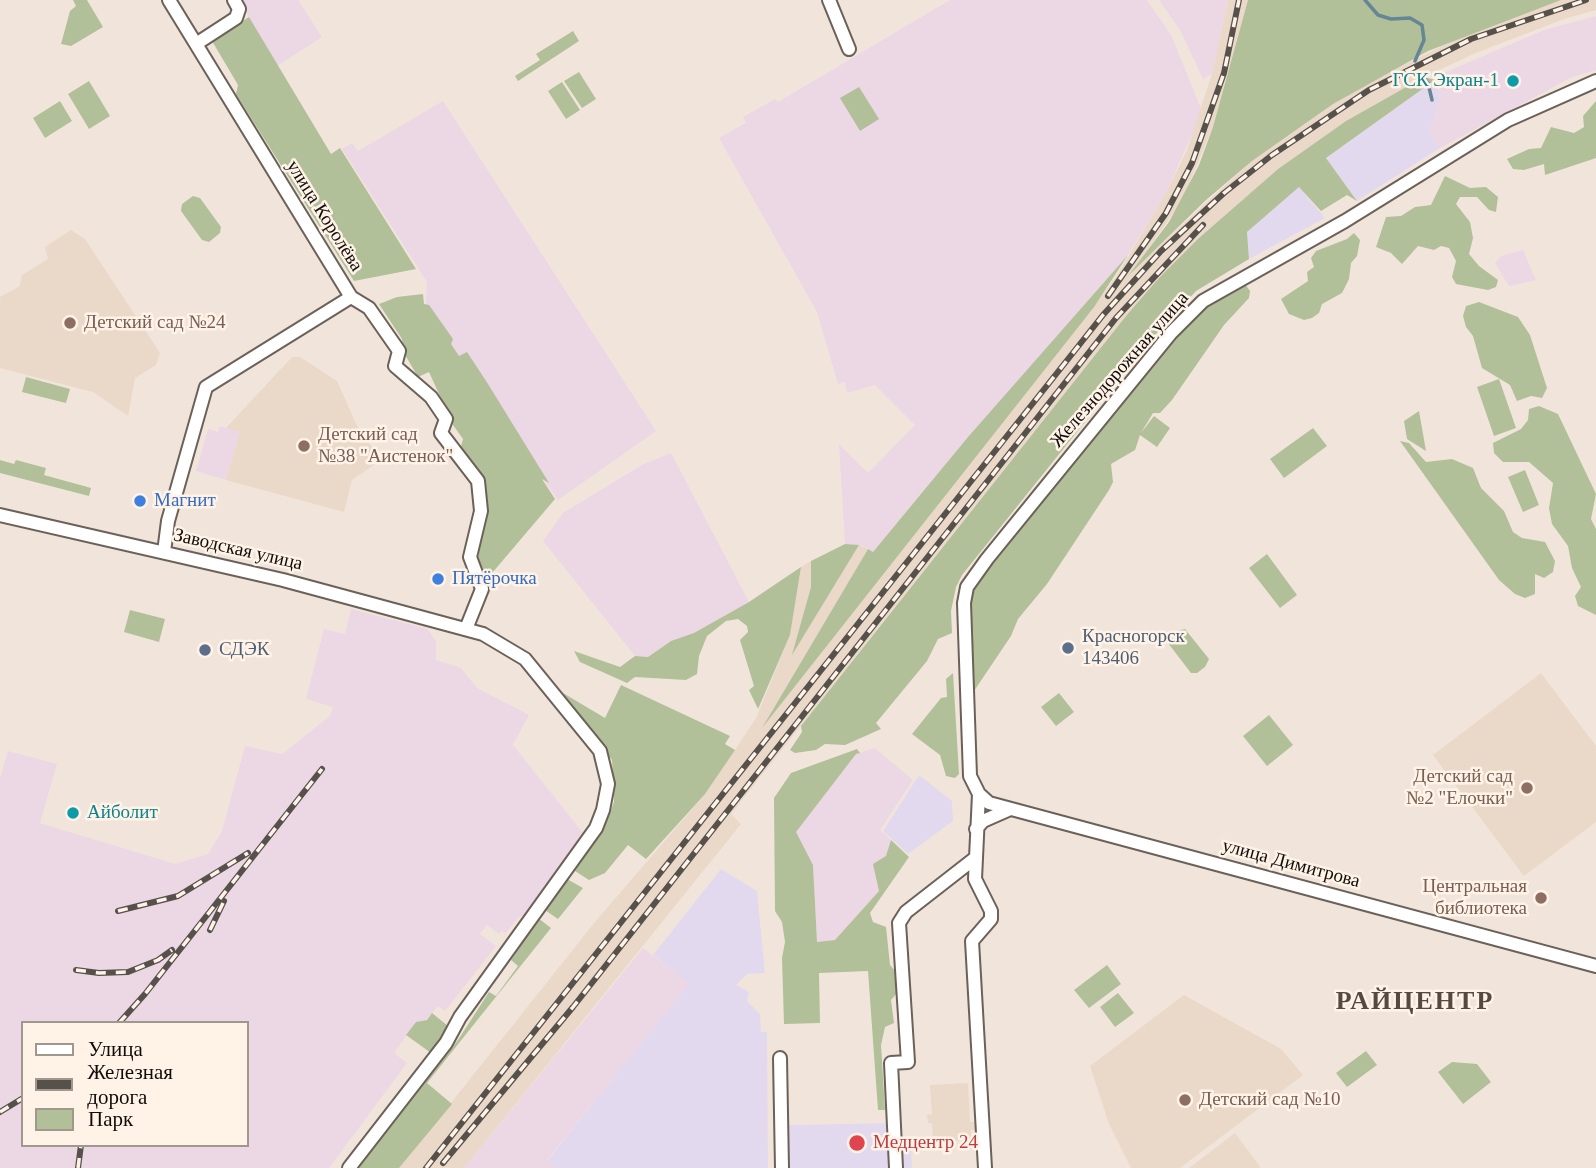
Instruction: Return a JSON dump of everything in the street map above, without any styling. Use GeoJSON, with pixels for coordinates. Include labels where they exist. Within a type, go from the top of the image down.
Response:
{"type":"FeatureCollection","features":[{"type":"Feature","properties":{"kind":"street","name":"улица Королёва"},"geometry":{"type":"LineString","coordinates":[[169,0],[351,296],[369,308],[399,351],[395,366],[431,397],[446,419],[441,433],[478,481],[481,511],[470,557],[482,589],[466,629]]}},
{"type":"Feature","properties":{"kind":"street"},"geometry":{"type":"LineString","coordinates":[[197,44],[236,18],[239,9],[234,0]]}},
{"type":"Feature","properties":{"kind":"street"},"geometry":{"type":"LineString","coordinates":[[829,0],[849,49]]}},
{"type":"Feature","properties":{"kind":"street","name":"Железнодорожная улица"},"geometry":{"type":"LineString","coordinates":[[979,794],[972,783],[970,764],[964,603],[967,587],[1171,333],[1193,310],[1227,285],[1356,215],[1508,120],[1596,81]]}},
{"type":"Feature","properties":{"kind":"street"},"geometry":{"type":"LineString","coordinates":[[164,552],[168,521],[206,387],[351,296]]}},
{"type":"Feature","properties":{"kind":"street","name":"Заводская улица"},"geometry":{"type":"LineString","coordinates":[[0,515],[283,580],[466,629],[514,650],[541,676],[600,751],[607,770],[607,796],[596,828],[460,1017],[446,1043],[349,1168]]}},
{"type":"Feature","properties":{"kind":"street"},"geometry":{"type":"LineString","coordinates":[[979,794],[974,859],[977,887],[991,911],[991,919],[972,941],[985,1168]]}},
{"type":"Feature","properties":{"kind":"street","name":"улица Димитрова"},"geometry":{"type":"LineString","coordinates":[[979,794],[989,803],[1010,809],[1596,966]]}},
{"type":"Feature","properties":{"kind":"street"},"geometry":{"type":"LineString","coordinates":[[976,829],[989,817],[1010,809]]}},
{"type":"Feature","properties":{"kind":"street"},"geometry":{"type":"LineString","coordinates":[[896,1168],[891,1063],[908,1062],[899,923],[906,912],[974,859]]}},
{"type":"Feature","properties":{"kind":"street"},"geometry":{"type":"LineString","coordinates":[[780,1058],[782,1168]]}},
{"type":"Feature","properties":{"kind":"shaded area"},"geometry":{"type":"Polygon","coordinates":[[[239,0],[298,0],[322,37],[277,66],[239,0]]]}},
{"type":"Feature","properties":{"kind":"shaded area"},"geometry":{"type":"Polygon","coordinates":[[[950,0],[1147,0],[1171,35],[1202,111],[1166,193],[1128,255],[968,437],[873,552],[863,546],[845,544],[839,444],[868,473],[915,425],[875,385],[847,393],[845,382],[838,384],[817,312],[719,138],[746,123],[743,117],[775,99],[778,102],[950,0]]]}},
{"type":"Feature","properties":{"kind":"shaded area"},"geometry":{"type":"Polygon","coordinates":[[[1159,0],[1228,0],[1212,74],[1203,79],[1180,30],[1159,0]]]}},
{"type":"Feature","properties":{"kind":"shaded area"},"geometry":{"type":"Polygon","coordinates":[[[1228,0],[1248,0],[1213,127],[1181,202],[1135,268],[1252,161],[1333,104],[1377,78],[1471,32],[1561,0],[1596,0],[1596,10],[1567,18],[1478,52],[1424,77],[1346,121],[1278,169],[1199,238],[1126,316],[731,814],[741,824],[464,1168],[399,1168],[595,922],[705,794],[735,750],[756,718],[790,635],[801,567],[811,561],[811,587],[795,649],[859,545],[868,549],[766,721],[1116,277],[1166,193],[1187,150],[1212,74],[1228,0]]]}},
{"type":"Feature","properties":{"kind":"shaded area"},"geometry":{"type":"Polygon","coordinates":[[[1596,16],[1596,70],[1572,77],[1440,148],[1430,133],[1440,96],[1435,80],[1441,74],[1544,30],[1596,16]]]}},
{"type":"Feature","properties":{"kind":"shaded area"},"geometry":{"type":"Polygon","coordinates":[[[1435,80],[1440,96],[1430,133],[1440,148],[1357,201],[1326,158],[1435,80]]]}},
{"type":"Feature","properties":{"kind":"shaded area"},"geometry":{"type":"Polygon","coordinates":[[[443,101],[656,431],[558,500],[425,314],[427,282],[342,149],[352,143],[358,151],[443,101]]]}},
{"type":"Feature","properties":{"kind":"shaded area"},"geometry":{"type":"Polygon","coordinates":[[[1299,187],[1325,218],[1249,259],[1247,232],[1299,187]]]}},
{"type":"Feature","properties":{"kind":"shaded area","name":"Детский сад №24"},"geometry":{"type":"Polygon","coordinates":[[[71,230],[85,239],[160,353],[156,365],[135,378],[128,416],[93,392],[0,368],[0,297],[20,286],[22,275],[48,259],[45,247],[71,230]]]}},
{"type":"Feature","properties":{"kind":"shaded area"},"geometry":{"type":"Polygon","coordinates":[[[1523,250],[1536,280],[1509,286],[1495,263],[1501,256],[1523,250]]]}},
{"type":"Feature","properties":{"kind":"shaded area","name":"Детский сад №38 \"Аистенок\""},"geometry":{"type":"Polygon","coordinates":[[[292,357],[300,357],[337,381],[357,426],[381,460],[352,480],[344,512],[226,480],[240,432],[226,428],[292,357]]]}},
{"type":"Feature","properties":{"kind":"shaded area"},"geometry":{"type":"Polygon","coordinates":[[[220,426],[240,432],[226,480],[196,471],[208,429],[218,432],[220,426]]]}},
{"type":"Feature","properties":{"kind":"shaded area"},"geometry":{"type":"Polygon","coordinates":[[[671,453],[749,602],[694,634],[671,641],[648,657],[635,656],[543,541],[563,513],[642,465],[671,453]]]}},
{"type":"Feature","properties":{"kind":"shaded area"},"geometry":{"type":"Polygon","coordinates":[[[351,609],[428,629],[436,642],[436,660],[461,668],[477,688],[529,715],[513,745],[583,833],[526,915],[519,917],[506,933],[501,931],[499,934],[487,925],[480,934],[496,946],[445,1011],[438,1006],[426,1020],[416,1022],[394,1053],[407,1063],[329,1168],[0,1168],[0,778],[8,751],[57,764],[40,823],[175,864],[208,854],[222,831],[245,746],[282,754],[330,716],[333,707],[306,699],[324,629],[345,634],[351,609]]]}},
{"type":"Feature","properties":{"kind":"shaded area","name":"Детский сад №2 \"Елочки\""},"geometry":{"type":"Polygon","coordinates":[[[1541,673],[1596,746],[1596,822],[1524,876],[1433,755],[1541,673]]]}},
{"type":"Feature","properties":{"kind":"shaded area"},"geometry":{"type":"Polygon","coordinates":[[[875,748],[913,780],[880,830],[891,840],[879,891],[835,940],[817,942],[813,865],[795,832],[856,754],[875,748]]]}},
{"type":"Feature","properties":{"kind":"shaded area"},"geometry":{"type":"Polygon","coordinates":[[[919,775],[952,801],[953,821],[908,854],[883,831],[919,775]]]}},
{"type":"Feature","properties":{"kind":"shaded area"},"geometry":{"type":"Polygon","coordinates":[[[721,869],[757,891],[765,973],[747,974],[736,985],[749,992],[747,1001],[760,1014],[761,1032],[767,1032],[768,1168],[556,1168],[547,1161],[688,984],[653,955],[721,869]]]}},
{"type":"Feature","properties":{"kind":"shaded area"},"geometry":{"type":"Polygon","coordinates":[[[643,948],[689,984],[547,1160],[556,1168],[464,1168],[643,948]]]}},
{"type":"Feature","properties":{"kind":"shaded area","name":"Детский сад №10"},"geometry":{"type":"Polygon","coordinates":[[[1184,995],[1281,1049],[1303,1075],[1180,1168],[1131,1168],[1109,1124],[1090,1066],[1184,995]]]}},
{"type":"Feature","properties":{"kind":"shaded area"},"geometry":{"type":"Polygon","coordinates":[[[968,1083],[970,1122],[975,1122],[975,1130],[971,1130],[971,1140],[933,1142],[932,1123],[928,1123],[927,1115],[932,1114],[930,1085],[968,1083]]]}},
{"type":"Feature","properties":{"kind":"shaded area"},"geometry":{"type":"Polygon","coordinates":[[[898,1123],[900,1147],[911,1146],[912,1168],[789,1168],[788,1125],[898,1123]]]}},
{"type":"Feature","properties":{"kind":"shaded area"},"geometry":{"type":"Polygon","coordinates":[[[1235,1133],[1261,1168],[1189,1168],[1235,1133]]]}},
{"type":"Feature","properties":{"kind":"green space"},"geometry":{"type":"Polygon","coordinates":[[[73,0],[87,0],[103,27],[71,46],[61,44],[70,11],[76,6],[73,0]]]}},
{"type":"Feature","properties":{"kind":"green space"},"geometry":{"type":"Polygon","coordinates":[[[1248,0],[1561,0],[1428,51],[1333,104],[1252,161],[1206,200],[1128,276],[1169,222],[1199,165],[1213,127],[1248,0]]]}},
{"type":"Feature","properties":{"kind":"green space"},"geometry":{"type":"Polygon","coordinates":[[[249,17],[331,154],[340,148],[416,269],[354,281],[236,94],[238,85],[212,41],[249,17]]]}},
{"type":"Feature","properties":{"kind":"green space"},"geometry":{"type":"Polygon","coordinates":[[[573,31],[579,41],[518,81],[515,76],[540,60],[536,54],[573,31]]]}},
{"type":"Feature","properties":{"kind":"green space"},"geometry":{"type":"Polygon","coordinates":[[[579,72],[596,99],[582,108],[564,81],[579,72]]]}},
{"type":"Feature","properties":{"kind":"green space"},"geometry":{"type":"Polygon","coordinates":[[[1424,77],[1435,80],[1326,158],[1357,201],[1347,195],[1321,211],[1299,187],[1247,232],[1249,259],[1196,291],[1154,336],[962,575],[956,587],[951,611],[952,633],[938,639],[927,661],[876,723],[881,729],[845,745],[825,744],[816,750],[795,753],[790,750],[802,732],[801,726],[1159,278],[1199,238],[1278,169],[1346,121],[1424,77]]]}},
{"type":"Feature","properties":{"kind":"green space"},"geometry":{"type":"Polygon","coordinates":[[[89,81],[110,116],[89,129],[68,94],[89,81]]]}},
{"type":"Feature","properties":{"kind":"green space"},"geometry":{"type":"Polygon","coordinates":[[[562,82],[580,110],[566,119],[548,91],[562,82]]]}},
{"type":"Feature","properties":{"kind":"green space"},"geometry":{"type":"Polygon","coordinates":[[[859,87],[879,119],[860,131],[840,98],[859,87]]]}},
{"type":"Feature","properties":{"kind":"green space"},"geometry":{"type":"Polygon","coordinates":[[[60,101],[72,121],[45,138],[33,118],[60,101]]]}},
{"type":"Feature","properties":{"kind":"green space"},"geometry":{"type":"Polygon","coordinates":[[[1596,101],[1596,158],[1545,175],[1544,164],[1524,170],[1513,169],[1507,159],[1529,149],[1541,148],[1551,127],[1574,133],[1584,127],[1583,116],[1596,101]]]}},
{"type":"Feature","properties":{"kind":"green space"},"geometry":{"type":"Polygon","coordinates":[[[1445,176],[1470,188],[1486,187],[1498,197],[1496,212],[1489,210],[1477,197],[1460,197],[1456,204],[1470,222],[1473,238],[1469,254],[1479,266],[1498,280],[1496,287],[1488,290],[1456,284],[1452,277],[1456,261],[1449,248],[1441,246],[1434,250],[1418,246],[1402,264],[1391,253],[1376,247],[1386,217],[1401,216],[1415,207],[1431,205],[1445,176]]]}},
{"type":"Feature","properties":{"kind":"green space"},"geometry":{"type":"Polygon","coordinates":[[[193,196],[200,198],[221,227],[220,233],[209,242],[202,240],[181,211],[182,204],[193,196]]]}},
{"type":"Feature","properties":{"kind":"green space"},"geometry":{"type":"Polygon","coordinates":[[[1354,233],[1360,240],[1357,256],[1351,263],[1349,279],[1342,293],[1322,304],[1319,313],[1312,318],[1304,320],[1289,314],[1281,299],[1308,281],[1307,272],[1314,267],[1311,258],[1316,251],[1347,239],[1354,233]]]}},
{"type":"Feature","properties":{"kind":"green space"},"geometry":{"type":"Polygon","coordinates":[[[1128,255],[1094,307],[762,728],[868,549],[873,552],[968,437],[1128,255]]]}},
{"type":"Feature","properties":{"kind":"green space"},"geometry":{"type":"Polygon","coordinates":[[[1245,284],[1250,291],[1249,298],[1224,325],[1172,400],[1160,413],[1153,413],[1141,433],[1154,416],[1170,428],[1157,447],[1140,435],[1135,450],[1111,464],[1113,482],[1109,490],[1047,584],[1018,619],[1011,636],[974,691],[970,605],[983,574],[1184,328],[1212,303],[1245,284]]]}},
{"type":"Feature","properties":{"kind":"green space"},"geometry":{"type":"Polygon","coordinates":[[[423,294],[424,304],[429,305],[453,339],[451,344],[459,356],[467,352],[488,384],[549,483],[542,479],[555,499],[487,579],[477,555],[488,511],[484,479],[460,450],[463,439],[453,425],[429,372],[418,377],[404,353],[402,339],[379,304],[397,297],[423,294]]]}},
{"type":"Feature","properties":{"kind":"green space"},"geometry":{"type":"Polygon","coordinates":[[[1479,302],[1518,317],[1530,335],[1547,388],[1542,398],[1531,396],[1517,401],[1510,385],[1482,368],[1473,336],[1466,327],[1463,316],[1466,306],[1479,302]]]}},
{"type":"Feature","properties":{"kind":"green space"},"geometry":{"type":"Polygon","coordinates":[[[26,377],[70,389],[66,403],[22,392],[26,377]]]}},
{"type":"Feature","properties":{"kind":"green space"},"geometry":{"type":"Polygon","coordinates":[[[1499,379],[1516,428],[1494,436],[1477,387],[1499,379]]]}},
{"type":"Feature","properties":{"kind":"green space"},"geometry":{"type":"Polygon","coordinates":[[[1539,406],[1558,414],[1596,494],[1591,519],[1596,529],[1596,615],[1578,606],[1575,596],[1581,587],[1572,568],[1568,546],[1552,524],[1549,508],[1553,483],[1529,462],[1503,462],[1494,453],[1493,443],[1521,429],[1528,420],[1529,409],[1539,406]]]}},
{"type":"Feature","properties":{"kind":"green space"},"geometry":{"type":"Polygon","coordinates":[[[1419,411],[1426,451],[1407,439],[1404,421],[1419,411]]]}},
{"type":"Feature","properties":{"kind":"green space"},"geometry":{"type":"Polygon","coordinates":[[[1313,428],[1327,446],[1284,478],[1270,459],[1313,428]]]}},
{"type":"Feature","properties":{"kind":"green space"},"geometry":{"type":"Polygon","coordinates":[[[1400,441],[1409,443],[1426,462],[1452,459],[1473,468],[1481,488],[1504,511],[1513,532],[1522,538],[1545,542],[1555,561],[1553,572],[1544,578],[1535,574],[1535,594],[1525,598],[1515,594],[1499,580],[1400,441]]]}},
{"type":"Feature","properties":{"kind":"green space"},"geometry":{"type":"Polygon","coordinates":[[[0,460],[14,464],[16,460],[46,468],[44,475],[91,488],[89,496],[0,473],[0,460]]]}},
{"type":"Feature","properties":{"kind":"green space"},"geometry":{"type":"Polygon","coordinates":[[[1525,470],[1539,505],[1523,512],[1508,477],[1525,470]]]}},
{"type":"Feature","properties":{"kind":"green space"},"geometry":{"type":"Polygon","coordinates":[[[845,544],[859,545],[792,655],[811,587],[811,561],[845,544]]]}},
{"type":"Feature","properties":{"kind":"green space"},"geometry":{"type":"Polygon","coordinates":[[[1267,554],[1297,595],[1280,608],[1249,568],[1267,554]]]}},
{"type":"Feature","properties":{"kind":"green space"},"geometry":{"type":"Polygon","coordinates":[[[801,567],[790,635],[758,709],[749,690],[754,686],[740,640],[748,632],[747,626],[738,619],[726,621],[707,636],[699,656],[697,674],[686,680],[635,677],[627,683],[580,662],[574,651],[620,667],[635,656],[648,657],[671,641],[694,633],[749,602],[801,567]]]}},
{"type":"Feature","properties":{"kind":"green space"},"geometry":{"type":"Polygon","coordinates":[[[130,610],[165,619],[159,642],[124,632],[130,610]]]}},
{"type":"Feature","properties":{"kind":"green space"},"geometry":{"type":"Polygon","coordinates":[[[1185,629],[1209,659],[1205,667],[1197,673],[1191,673],[1168,643],[1177,631],[1185,629]]]}},
{"type":"Feature","properties":{"kind":"green space"},"geometry":{"type":"Polygon","coordinates":[[[953,673],[959,774],[955,778],[946,776],[940,755],[912,734],[941,698],[947,697],[946,679],[953,673]]]}},
{"type":"Feature","properties":{"kind":"green space"},"geometry":{"type":"Polygon","coordinates":[[[621,685],[730,736],[725,744],[735,750],[705,794],[646,859],[628,845],[605,873],[589,880],[575,871],[607,820],[614,802],[612,760],[558,690],[605,718],[621,685]]]}},
{"type":"Feature","properties":{"kind":"green space"},"geometry":{"type":"Polygon","coordinates":[[[1059,693],[1074,712],[1056,726],[1041,707],[1059,693]]]}},
{"type":"Feature","properties":{"kind":"green space"},"geometry":{"type":"Polygon","coordinates":[[[1269,715],[1293,745],[1267,766],[1243,736],[1269,715]]]}},
{"type":"Feature","properties":{"kind":"green space"},"geometry":{"type":"Polygon","coordinates":[[[857,749],[860,753],[856,754],[796,832],[813,865],[817,942],[835,940],[879,891],[873,864],[886,856],[891,840],[909,857],[870,913],[873,922],[886,927],[890,965],[897,973],[897,993],[891,1000],[894,1023],[885,1027],[881,1045],[885,1110],[878,1110],[868,971],[819,973],[820,1023],[784,1024],[782,958],[785,942],[782,922],[775,911],[774,798],[791,773],[857,749]]]}},
{"type":"Feature","properties":{"kind":"green space"},"geometry":{"type":"Polygon","coordinates":[[[567,879],[583,888],[558,919],[545,910],[567,879]]]}},
{"type":"Feature","properties":{"kind":"green space"},"geometry":{"type":"Polygon","coordinates":[[[538,918],[551,928],[427,1083],[452,1104],[399,1168],[358,1168],[458,1040],[489,992],[496,996],[518,966],[511,960],[538,918]]]}},
{"type":"Feature","properties":{"kind":"green space"},"geometry":{"type":"Polygon","coordinates":[[[1107,965],[1121,984],[1089,1008],[1074,990],[1107,965]]]}},
{"type":"Feature","properties":{"kind":"green space"},"geometry":{"type":"Polygon","coordinates":[[[1118,993],[1134,1013],[1115,1027],[1100,1007],[1118,993]]]}},
{"type":"Feature","properties":{"kind":"green space"},"geometry":{"type":"Polygon","coordinates":[[[432,1013],[448,1026],[431,1053],[406,1035],[416,1022],[427,1020],[432,1013]]]}},
{"type":"Feature","properties":{"kind":"green space"},"geometry":{"type":"Polygon","coordinates":[[[1366,1051],[1377,1065],[1347,1087],[1336,1073],[1366,1051]]]}},
{"type":"Feature","properties":{"kind":"green space"},"geometry":{"type":"Polygon","coordinates":[[[1452,1062],[1477,1064],[1491,1082],[1463,1104],[1438,1072],[1452,1062]]]}},
{"type":"Feature","properties":{"kind":"waterway"},"geometry":{"type":"LineString","coordinates":[[1365,0],[1378,15],[1391,19],[1410,18],[1422,25],[1424,40],[1415,61]]}},
{"type":"Feature","properties":{"kind":"waterway"},"geometry":{"type":"LineString","coordinates":[[1422,75],[1428,83],[1432,100]]}},
{"type":"Feature","properties":{"kind":"railway"},"geometry":{"type":"LineString","coordinates":[[1108,296],[1166,213],[1192,163],[1224,73],[1239,0]]}},
{"type":"Feature","properties":{"kind":"railway"},"geometry":{"type":"LineString","coordinates":[[426,1168],[1103,315],[1161,251],[1224,193],[1272,155],[1369,90],[1471,39],[1586,0]]}},
{"type":"Feature","properties":{"kind":"railway"},"geometry":{"type":"LineString","coordinates":[[443,1163],[573,1007],[1116,318],[1203,225]]}},
{"type":"Feature","properties":{"kind":"railway"},"geometry":{"type":"LineString","coordinates":[[121,1021],[322,769]]}},
{"type":"Feature","properties":{"kind":"railway"},"geometry":{"type":"LineString","coordinates":[[118,911],[178,896],[248,853]]}},
{"type":"Feature","properties":{"kind":"railway"},"geometry":{"type":"LineString","coordinates":[[210,930],[224,901]]}},
{"type":"Feature","properties":{"kind":"railway"},"geometry":{"type":"LineString","coordinates":[[76,970],[99,973],[128,972],[158,960],[172,950]]}},
{"type":"Feature","properties":{"kind":"railway"},"geometry":{"type":"LineString","coordinates":[[0,1112],[21,1099]]}},
{"type":"Feature","properties":{"kind":"railway"},"geometry":{"type":"LineString","coordinates":[[78,1168],[81,1147]]}},
{"type":"Feature","properties":{"kind":"place","name":"ГСК Экран-1"},"geometry":{"type":"Point","coordinates":[1513,81]}},
{"type":"Feature","properties":{"kind":"place","name":"Детский сад №24"},"geometry":{"type":"Point","coordinates":[70,323]}},
{"type":"Feature","properties":{"kind":"place","name":"Детский сад №38 \"Аистенок\""},"geometry":{"type":"Point","coordinates":[304,446]}},
{"type":"Feature","properties":{"kind":"place","name":"Магнит"},"geometry":{"type":"Point","coordinates":[140,501]}},
{"type":"Feature","properties":{"kind":"place","name":"Пятёрочка"},"geometry":{"type":"Point","coordinates":[438,579]}},
{"type":"Feature","properties":{"kind":"place","name":"Красногорск 143406"},"geometry":{"type":"Point","coordinates":[1068,648]}},
{"type":"Feature","properties":{"kind":"place","name":"СДЭК"},"geometry":{"type":"Point","coordinates":[205,650]}},
{"type":"Feature","properties":{"kind":"place","name":"Детский сад №2 \"Елочки\""},"geometry":{"type":"Point","coordinates":[1527,788]}},
{"type":"Feature","properties":{"kind":"place","name":"Айболит"},"geometry":{"type":"Point","coordinates":[73,813]}},
{"type":"Feature","properties":{"kind":"place","name":"Центральная библиотека"},"geometry":{"type":"Point","coordinates":[1541,898]}},
{"type":"Feature","properties":{"kind":"place","name":"Детский сад №10"},"geometry":{"type":"Point","coordinates":[1185,1100]}},
{"type":"Feature","properties":{"kind":"place","name":"Медцентр 24"},"geometry":{"type":"Point","coordinates":[857,1143]}},
{"type":"Feature","properties":{"kind":"district","name":"РАЙЦЕНТР"},"geometry":{"type":"Point","coordinates":[1415,1002]}}]}
